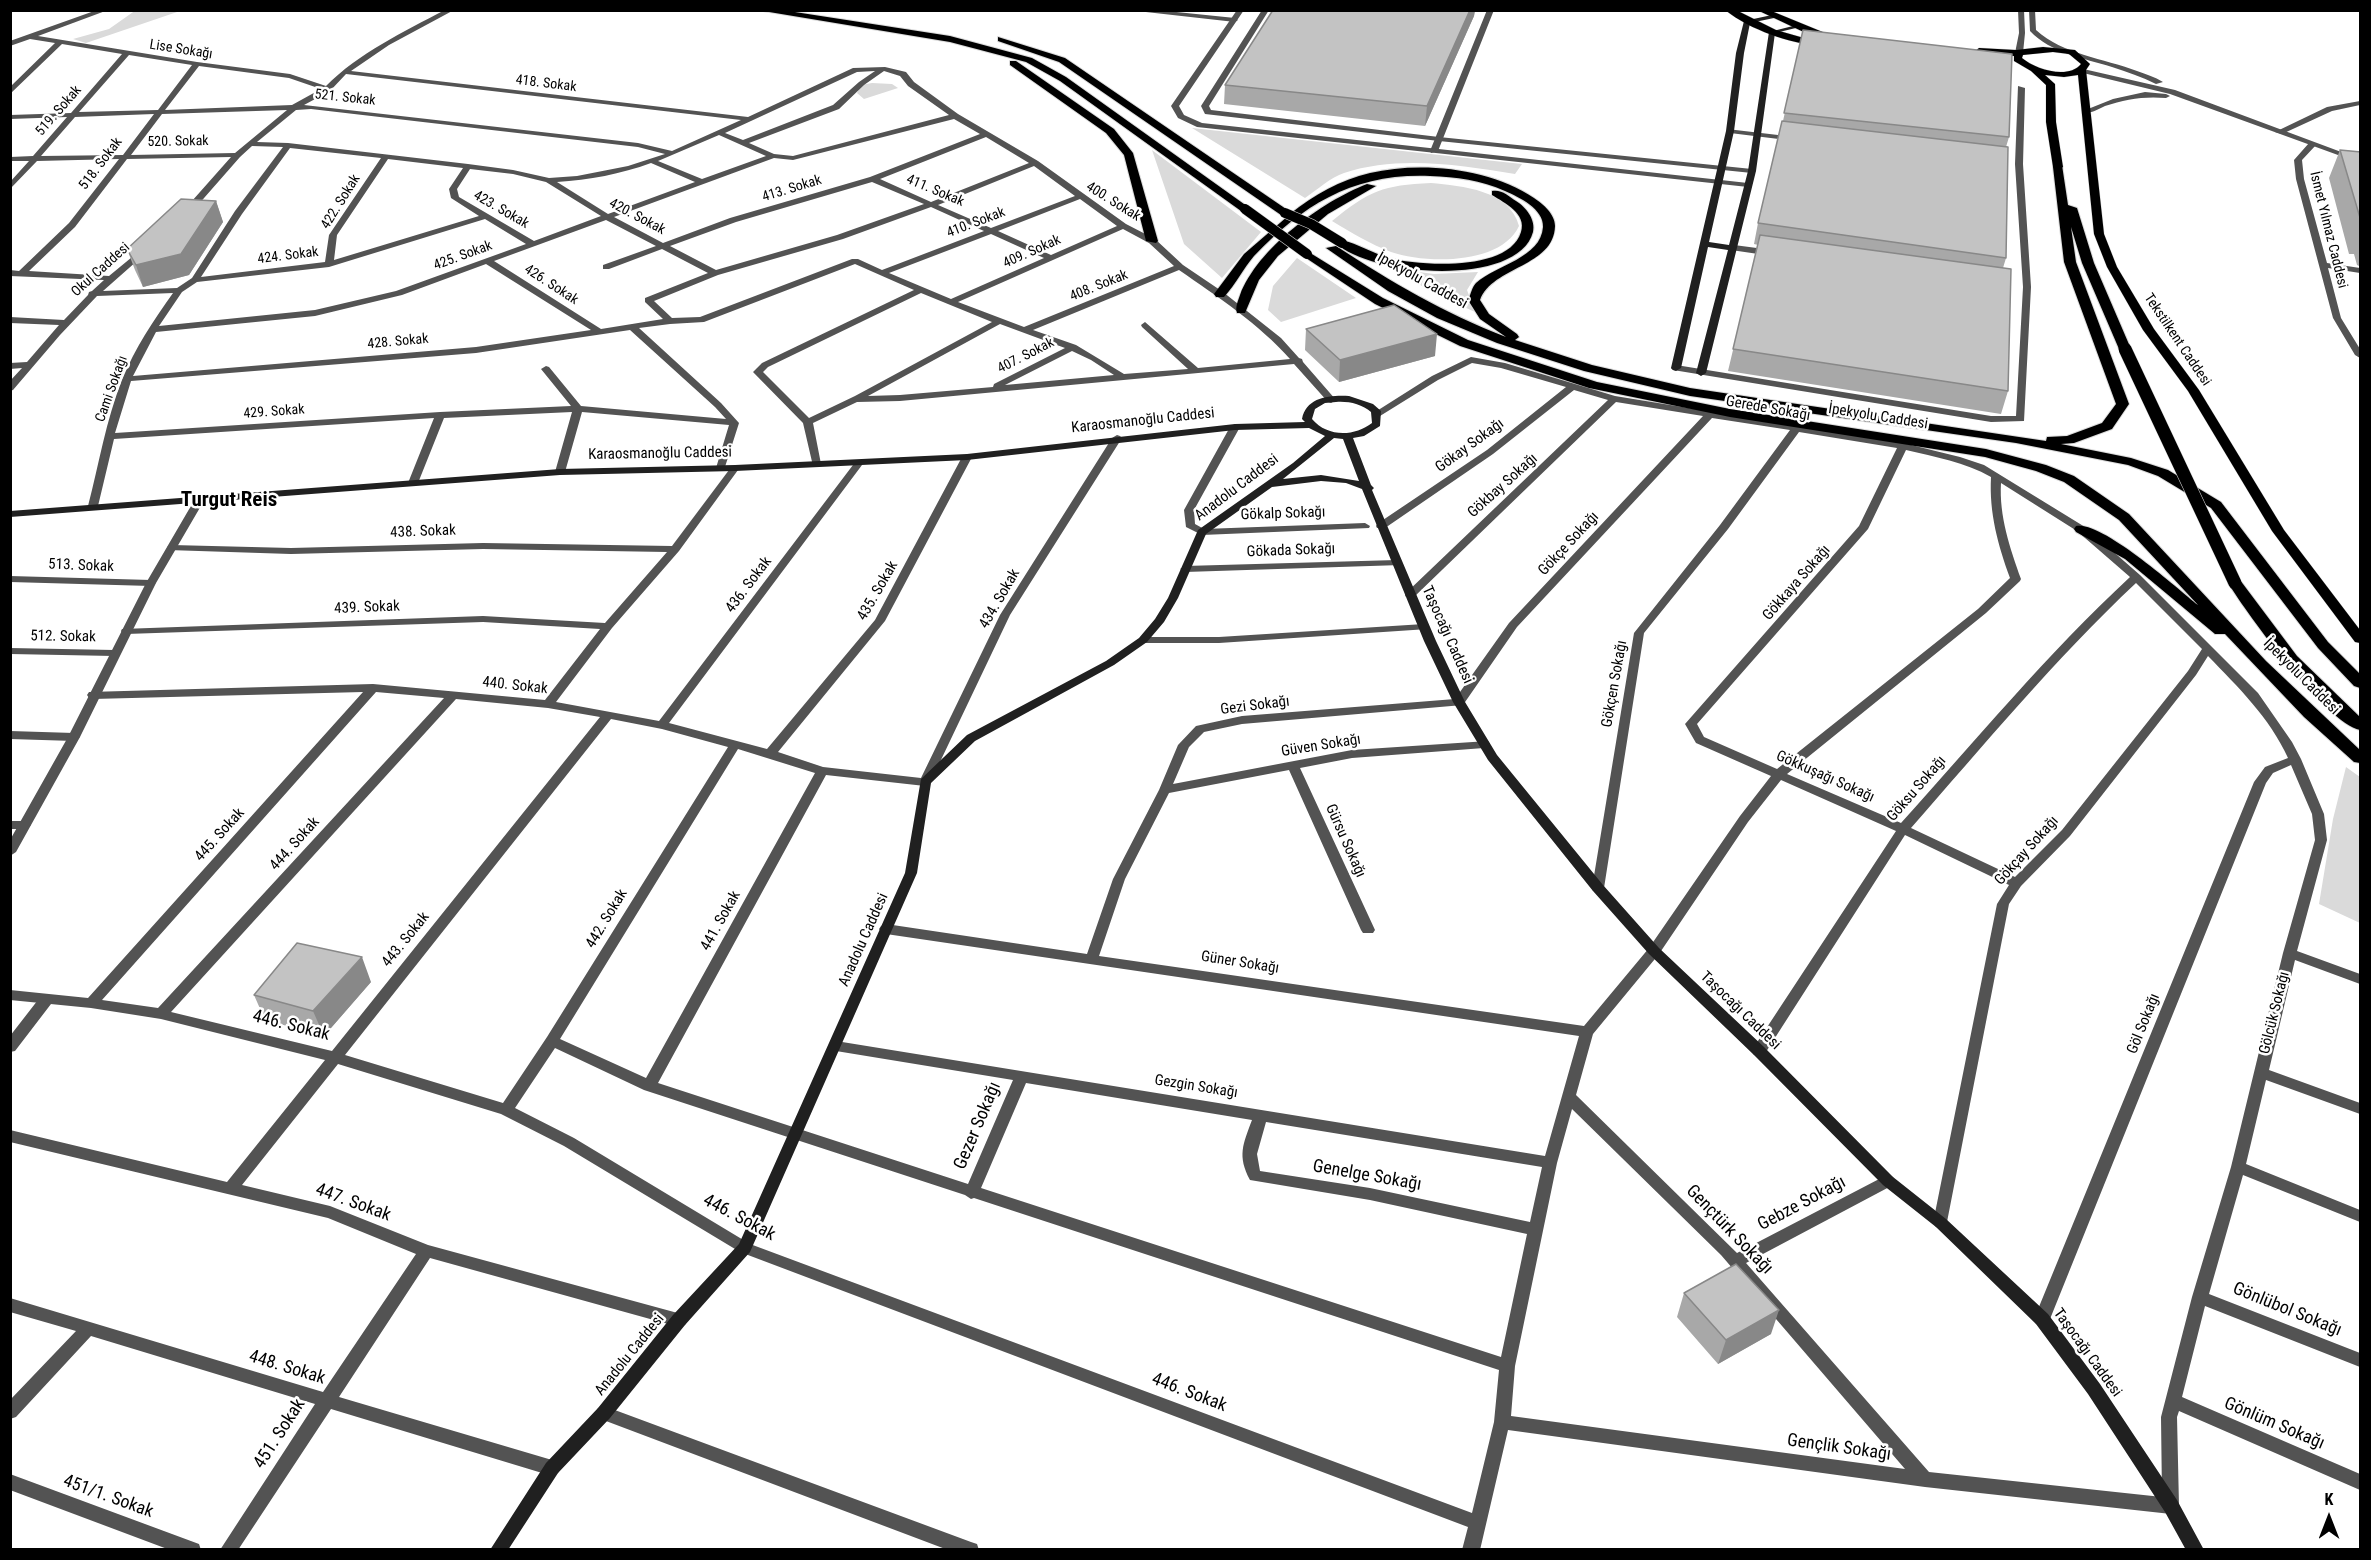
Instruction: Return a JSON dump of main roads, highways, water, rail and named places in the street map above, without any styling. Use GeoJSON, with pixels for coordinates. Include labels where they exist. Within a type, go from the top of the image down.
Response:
{"type":"FeatureCollection","features":[{"type":"Feature","properties":{"kind":"highway"},"geometry":{"type":"LineString","coordinates":[[762,10],[950,39],[994,54],[1023,69],[1116,137],[1130,155],[1152,241]]}},
{"type":"Feature","properties":{"kind":"highway"},"geometry":{"type":"LineString","coordinates":[[830,10],[998,38],[1062,60],[1285,213],[1337,245],[1370,257],[1417,267],[1466,266],[1502,258],[1524,243],[1529,232],[1528,220],[1511,200],[1479,187],[1456,181],[1396,181],[1353,191],[1317,217],[1267,262],[1254,278],[1241,310]]}},
{"type":"Feature","properties":{"kind":"highway","name":"İpekyolu Caddesi"},"geometry":{"type":"LineString","coordinates":[[950,39],[1006,51],[1046,68],[1307,254],[1379,302],[1464,343],[1594,386],[1730,413],[1986,453],[2041,468],[2069,479],[2124,517],[2261,664],[2310,713],[2361,758]]}},
{"type":"Feature","properties":{"kind":"highway"},"geometry":{"type":"LineString","coordinates":[[2058,167],[2088,263],[2125,349],[2235,583],[2261,625],[2327,699],[2361,725]]}},
{"type":"Feature","properties":{"kind":"highway"},"geometry":{"type":"LineString","coordinates":[[2016,440],[2069,440],[2107,426],[2123,404],[2070,262],[2058,167]]}},
{"type":"Feature","properties":{"kind":"highway"},"geometry":{"type":"LineString","coordinates":[[1220,294],[1245,260],[1328,190],[1378,174],[1454,173],[1508,187],[1538,206],[1548,219],[1551,232],[1546,246],[1518,264],[1488,277],[1479,285],[1475,295],[1478,307],[1490,321],[1548,356]]}},
{"type":"Feature","properties":{"kind":"highway","name":"İpekyolu Caddesi"},"geometry":{"type":"LineString","coordinates":[[1337,245],[1392,288],[1441,315],[1501,340],[1548,356],[1632,380],[1690,392],[2016,440],[2131,462],[2163,473],[2216,505],[2323,645],[2361,683]]}},
{"type":"Feature","properties":{"kind":"highway"},"geometry":{"type":"LineString","coordinates":[[2081,529],[2130,556],[2261,664]]}},
{"type":"Feature","properties":{"kind":"main road"},"geometry":{"type":"LineString","coordinates":[[1729,10],[1747,21],[1799,42],[1835,41],[1761,10]]}},
{"type":"Feature","properties":{"kind":"main road"},"geometry":{"type":"LineString","coordinates":[[1747,21],[1773,15]]}},
{"type":"Feature","properties":{"kind":"main road"},"geometry":{"type":"LineString","coordinates":[[1676,368],[1730,131],[1740,53],[1747,21]]}},
{"type":"Feature","properties":{"kind":"main road"},"geometry":{"type":"LineString","coordinates":[[1772,32],[1797,27]]}},
{"type":"Feature","properties":{"kind":"main road"},"geometry":{"type":"LineString","coordinates":[[1701,374],[1752,171],[1759,135],[1772,32]]}},
{"type":"Feature","properties":{"kind":"main road"},"geometry":{"type":"LineString","coordinates":[[1966,50],[2019,53],[2041,48],[2069,53],[2084,60],[2086,64],[2082,70],[2056,74],[2010,66]]}},
{"type":"Feature","properties":{"kind":"main road"},"geometry":{"type":"LineString","coordinates":[[2019,53],[2017,59],[2035,70],[2050,84],[2051,122],[2058,167]]}},
{"type":"Feature","properties":{"kind":"main road","name":"Tekstilkent Caddesi"},"geometry":{"type":"LineString","coordinates":[[2082,70],[2099,234],[2112,267],[2149,330],[2193,390],[2278,531],[2361,639]]}},
{"type":"Feature","properties":{"kind":"main road"},"geometry":{"type":"LineString","coordinates":[[1704,244],[1734,249]]}},
{"type":"Feature","properties":{"kind":"main road"},"geometry":{"type":"LineString","coordinates":[[1331,399],[1360,402],[1370,406],[1377,414],[1377,424],[1371,430],[1347,436],[1332,435],[1310,425],[1306,413],[1310,408],[1331,399]]}},
{"type":"Feature","properties":{"kind":"main road","name":"Karaosmanoğlu Caddesi"},"geometry":{"type":"LineString","coordinates":[[10,514],[560,472],[735,468],[967,457],[1117,438],[1235,427],[1310,425]]}},
{"type":"Feature","properties":{"kind":"main road","name":"Anadolu Caddesi"},"geometry":{"type":"LineString","coordinates":[[498,1550],[552,1468],[604,1413],[679,1320],[745,1248],[911,873],[925,782],[971,738],[1110,663],[1143,640],[1160,620],[1202,532],[1332,435]]}},
{"type":"Feature","properties":{"kind":"main road","name":"Taşocağı Caddesi"},"geometry":{"type":"LineString","coordinates":[[1347,436],[1369,488],[1381,526],[1424,627],[1459,702],[1484,744],[1598,888],[1654,951],[1759,1051],[1888,1181],[1941,1223],[2042,1319],[2094,1389],[2171,1506],[2196,1550]]}},
{"type":"Feature","properties":{"kind":"main road"},"geometry":{"type":"LineString","coordinates":[[1268,484],[1318,478],[1359,483],[1369,488]]}},
{"type":"Feature","properties":{"kind":"district","name":"Turgut Reis"},"geometry":{"type":"Point","coordinates":[229,501]}}]}
